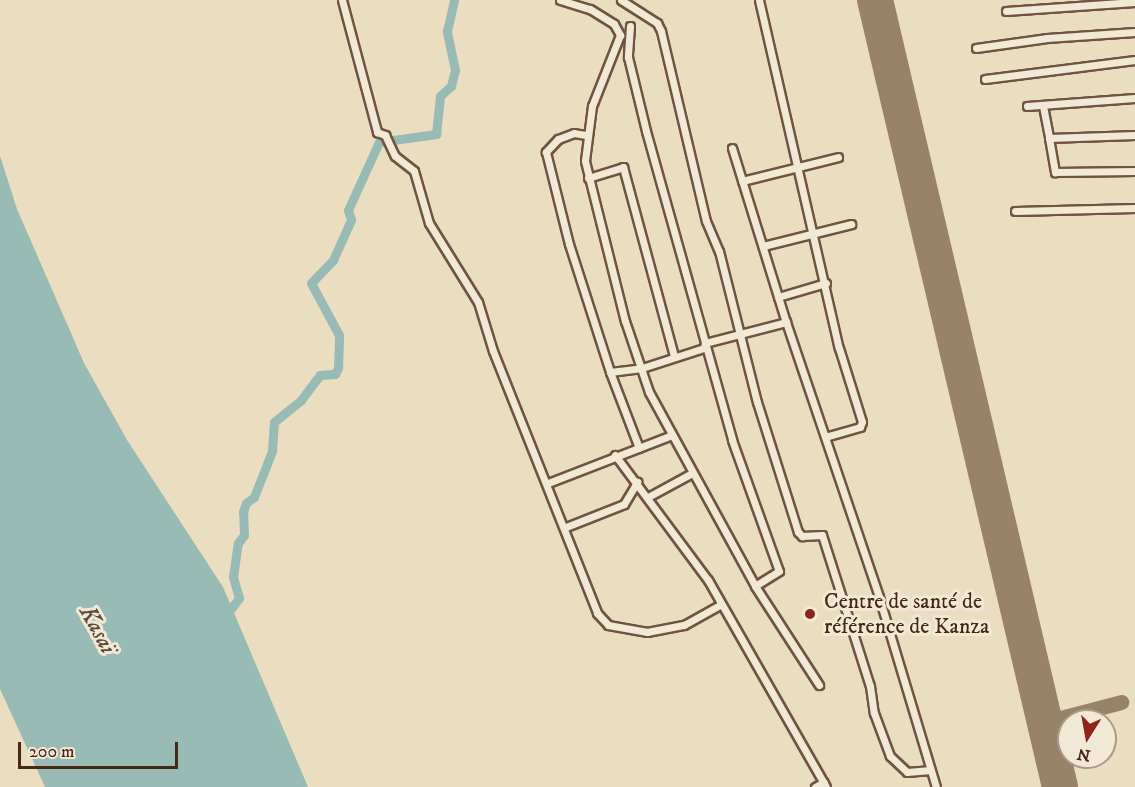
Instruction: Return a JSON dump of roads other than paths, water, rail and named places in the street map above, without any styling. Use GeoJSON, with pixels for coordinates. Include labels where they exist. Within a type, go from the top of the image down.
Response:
{"type":"FeatureCollection","features":[{"type":"Feature","properties":{"kind":"street"},"geometry":{"type":"LineString","coordinates":[[342,0],[376,132],[385,135],[395,156],[414,171],[429,224],[446,246],[452,264],[474,293],[524,433],[566,527],[576,566],[597,613],[608,625],[631,632],[673,628],[696,620],[720,605]]}},
{"type":"Feature","properties":{"kind":"street"},"geometry":{"type":"LineString","coordinates":[[560,0],[590,9],[614,24],[620,35],[592,106],[586,135],[588,178],[625,321],[642,368],[672,435],[755,586],[819,685]]}},
{"type":"Feature","properties":{"kind":"street"},"geometry":{"type":"LineString","coordinates":[[621,0],[657,23],[661,31],[695,180],[798,532],[802,536],[822,535],[870,686],[874,714],[890,756],[907,772],[928,770]]}},
{"type":"Feature","properties":{"kind":"street"},"geometry":{"type":"LineString","coordinates":[[759,0],[839,348],[862,422],[860,427],[825,437]]}},
{"type":"Feature","properties":{"kind":"street"},"geometry":{"type":"LineString","coordinates":[[1006,11],[1135,2]]}},
{"type":"Feature","properties":{"kind":"street"},"geometry":{"type":"LineString","coordinates":[[630,26],[627,57],[632,82],[745,479],[780,571],[755,586]]}},
{"type":"Feature","properties":{"kind":"street"},"geometry":{"type":"LineString","coordinates":[[976,48],[1047,38],[1135,32]]}},
{"type":"Feature","properties":{"kind":"street"},"geometry":{"type":"LineString","coordinates":[[985,79],[1135,60]]}},
{"type":"Feature","properties":{"kind":"street"},"geometry":{"type":"LineString","coordinates":[[1027,106],[1135,98]]}},
{"type":"Feature","properties":{"kind":"street"},"geometry":{"type":"LineString","coordinates":[[1042,106],[1054,172],[1135,171]]}},
{"type":"Feature","properties":{"kind":"street"},"geometry":{"type":"LineString","coordinates":[[586,135],[574,133],[558,139],[546,152],[561,218],[610,372],[639,448]]}},
{"type":"Feature","properties":{"kind":"street"},"geometry":{"type":"LineString","coordinates":[[1049,138],[1135,135]]}},
{"type":"Feature","properties":{"kind":"street"},"geometry":{"type":"LineString","coordinates":[[732,148],[786,322],[879,597],[928,770],[936,787]]}},
{"type":"Feature","properties":{"kind":"street"},"geometry":{"type":"LineString","coordinates":[[742,181],[798,164],[838,157]]}},
{"type":"Feature","properties":{"kind":"street"},"geometry":{"type":"LineString","coordinates":[[588,178],[623,167],[674,356]]}},
{"type":"Feature","properties":{"kind":"street"},"geometry":{"type":"LineString","coordinates":[[1015,211],[1135,208]]}},
{"type":"Feature","properties":{"kind":"street"},"geometry":{"type":"LineString","coordinates":[[762,246],[851,224]]}},
{"type":"Feature","properties":{"kind":"street"},"geometry":{"type":"LineString","coordinates":[[778,297],[826,284]]}},
{"type":"Feature","properties":{"kind":"street"},"geometry":{"type":"LineString","coordinates":[[705,343],[786,322]]}},
{"type":"Feature","properties":{"kind":"street"},"geometry":{"type":"LineString","coordinates":[[610,372],[642,368],[704,348],[705,343]]}},
{"type":"Feature","properties":{"kind":"street"},"geometry":{"type":"LineString","coordinates":[[548,483],[672,435]]}},
{"type":"Feature","properties":{"kind":"street"},"geometry":{"type":"LineString","coordinates":[[615,456],[637,482],[708,580],[720,605],[739,630],[789,727],[825,784],[815,787]]}},
{"type":"Feature","properties":{"kind":"street"},"geometry":{"type":"LineString","coordinates":[[648,497],[692,473]]}},
{"type":"Feature","properties":{"kind":"street"},"geometry":{"type":"LineString","coordinates":[[566,527],[624,504],[637,482]]}},
{"type":"Feature","properties":{"kind":"water","name":"Kasaï"},"geometry":{"type":"Polygon","coordinates":[[[0,156],[17,209],[84,363],[127,440],[223,587],[308,787],[45,787],[0,689],[0,156]]]}},
{"type":"Feature","properties":{"kind":"waterway"},"geometry":{"type":"LineString","coordinates":[[224,618],[239,598],[233,577],[238,543],[244,535],[243,512],[246,503],[254,497],[272,451],[274,422],[301,400],[320,375],[335,374],[338,368],[339,335],[311,283],[333,260],[351,220],[348,210],[379,142],[436,134],[440,96],[451,86],[455,70],[447,31],[454,0]]}},
{"type":"Feature","properties":{"kind":"place","name":"Centre de santé de référence de Kanza"},"geometry":{"type":"Point","coordinates":[810,614]}}]}
